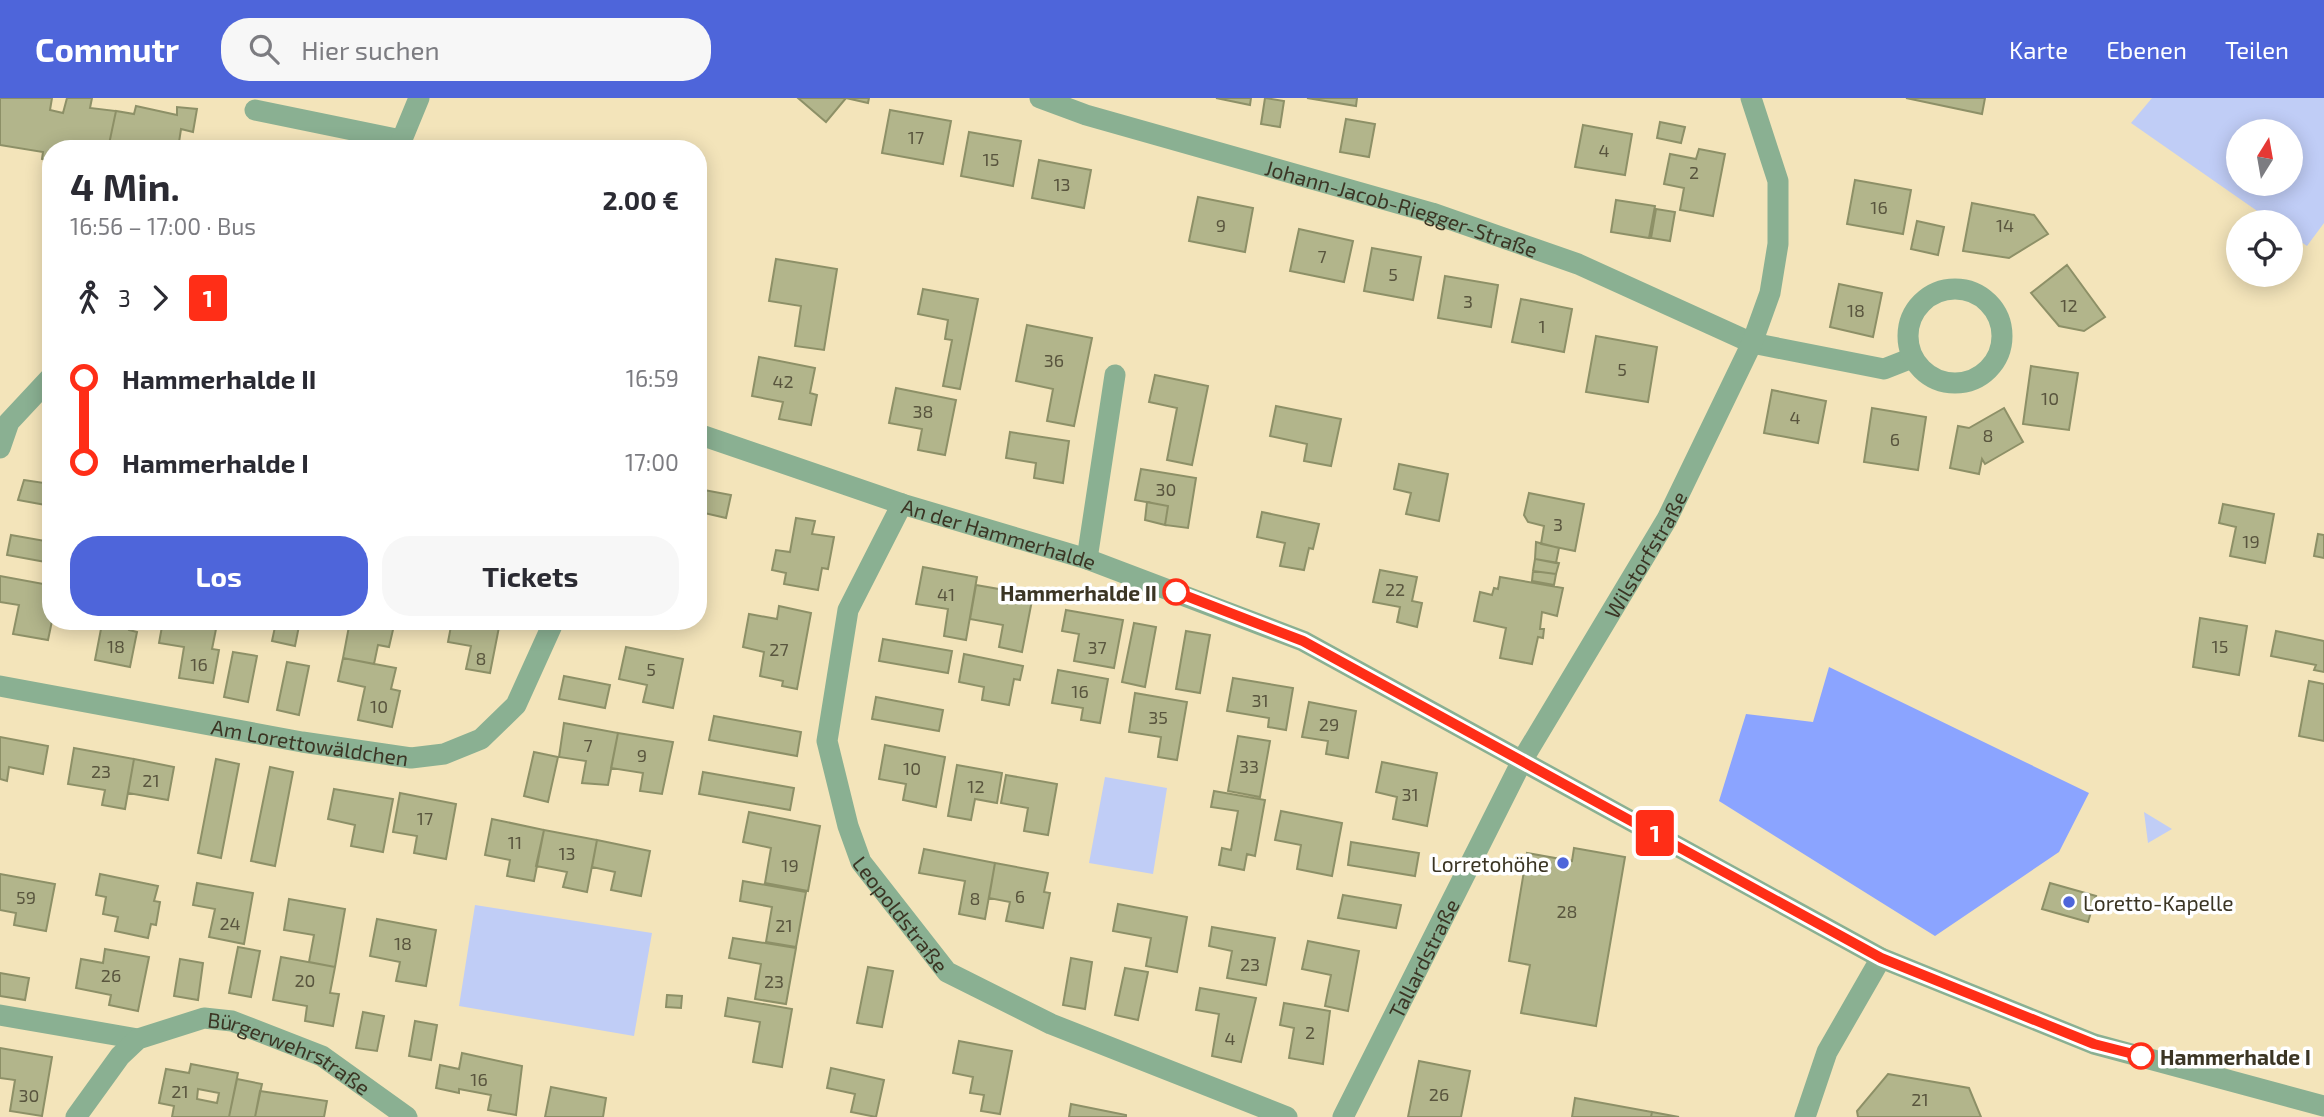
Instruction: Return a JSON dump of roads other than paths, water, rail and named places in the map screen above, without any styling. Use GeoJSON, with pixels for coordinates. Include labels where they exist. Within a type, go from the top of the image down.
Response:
{"type":"FeatureCollection","features":[{"type":"Feature","properties":{"kind":"street"},"geometry":{"type":"LineString","coordinates":[[402,140],[419,98]]}},
{"type":"Feature","properties":{"kind":"street","name":"Johann-Jacob-Riegger-Straße"},"geometry":{"type":"LineString","coordinates":[[1040,98],[1086,115],[1432,213],[1566,259],[1752,343]]}},
{"type":"Feature","properties":{"kind":"street","name":"Wilstorfstraße"},"geometry":{"type":"LineString","coordinates":[[1523,760],[1667,519],[1752,343],[1770,293],[1778,244],[1778,181],[1751,98]]}},
{"type":"Feature","properties":{"kind":"street"},"geometry":{"type":"LineString","coordinates":[[255,110],[383,140]]}},
{"type":"Feature","properties":{"kind":"street"},"geometry":{"type":"LineString","coordinates":[[1951,289],[1974,293],[1993,306],[2000,320],[2003,336],[1993,366],[1981,376],[1966,383],[1950,383],[1922,372],[1912,358],[1908,343],[1913,313],[1923,301],[1936,292],[1951,289]]}},
{"type":"Feature","properties":{"kind":"street"},"geometry":{"type":"LineString","coordinates":[[1752,343],[1884,369],[1912,358]]}},
{"type":"Feature","properties":{"kind":"street"},"geometry":{"type":"LineString","coordinates":[[1087,559],[1115,375]]}},
{"type":"Feature","properties":{"kind":"street"},"geometry":{"type":"LineString","coordinates":[[0,448],[9,422],[42,387]]}},
{"type":"Feature","properties":{"kind":"street","name":"An der Hammerhalde"},"geometry":{"type":"LineString","coordinates":[[707,437],[902,504],[1087,559],[1303,641],[1881,958],[2094,1044],[2324,1105]]}},
{"type":"Feature","properties":{"kind":"street","name":"Leopoldstraße"},"geometry":{"type":"LineString","coordinates":[[902,504],[848,610],[827,741],[848,826],[861,862],[947,972],[1051,1024],[1287,1117]]}},
{"type":"Feature","properties":{"kind":"street","name":"Am Lorettowäldchen"},"geometry":{"type":"LineString","coordinates":[[0,686],[302,742],[411,758],[444,754],[481,739],[516,705],[550,630]]}},
{"type":"Feature","properties":{"kind":"street","name":"Tallardstraße"},"geometry":{"type":"LineString","coordinates":[[1343,1117],[1523,760]]}},
{"type":"Feature","properties":{"kind":"street"},"geometry":{"type":"LineString","coordinates":[[1805,1117],[1827,1052],[1881,958]]}},
{"type":"Feature","properties":{"kind":"street"},"geometry":{"type":"LineString","coordinates":[[0,1015],[138,1040]]}},
{"type":"Feature","properties":{"kind":"street","name":"Bürgerwehrstraße"},"geometry":{"type":"LineString","coordinates":[[76,1117],[120,1056],[138,1040],[204,1018],[232,1021],[322,1056],[408,1117]]}},
{"type":"Feature","properties":{"kind":"place","name":"Hammerhalde II"},"geometry":{"type":"Point","coordinates":[1176,592]}},
{"type":"Feature","properties":{"kind":"place","name":"Lorretohöhe"},"geometry":{"type":"Point","coordinates":[1563,863]}},
{"type":"Feature","properties":{"kind":"place","name":"Loretto-Kapelle"},"geometry":{"type":"Point","coordinates":[2069,902]}},
{"type":"Feature","properties":{"kind":"place","name":"Hammerhalde I"},"geometry":{"type":"Point","coordinates":[2141,1056]}}]}
